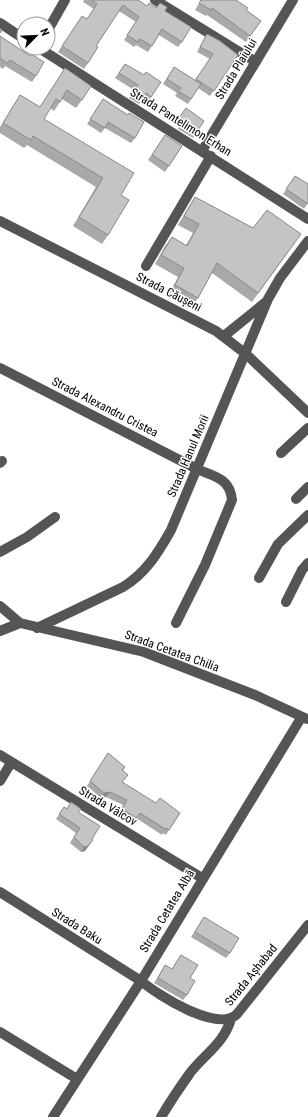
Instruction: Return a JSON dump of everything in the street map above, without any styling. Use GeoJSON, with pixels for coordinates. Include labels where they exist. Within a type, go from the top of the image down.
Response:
{"type":"FeatureCollection","features":[{"type":"Feature","properties":{"kind":"street"},"geometry":{"type":"LineString","coordinates":[[56,16],[65,0]]}},
{"type":"Feature","properties":{"kind":"street"},"geometry":{"type":"LineString","coordinates":[[155,0],[256,62]]}},
{"type":"Feature","properties":{"kind":"street","name":"Strada Plaiului"},"geometry":{"type":"LineString","coordinates":[[202,151],[293,0]]}},
{"type":"Feature","properties":{"kind":"street"},"geometry":{"type":"LineString","coordinates":[[0,23],[16,33]]}},
{"type":"Feature","properties":{"kind":"street","name":"Strada Pantelimon Erhan"},"geometry":{"type":"LineString","coordinates":[[52,56],[212,156],[308,219]]}},
{"type":"Feature","properties":{"kind":"street"},"geometry":{"type":"LineString","coordinates":[[146,266],[212,156]]}},
{"type":"Feature","properties":{"kind":"street","name":"Strada Căușeni"},"geometry":{"type":"LineString","coordinates":[[0,221],[224,336],[246,354],[308,413]]}},
{"type":"Feature","properties":{"kind":"street","name":"Strada Hanul Morii"},"geometry":{"type":"LineString","coordinates":[[37,628],[123,587],[134,580],[147,567],[170,530],[246,354],[268,299],[280,278],[308,241]]}},
{"type":"Feature","properties":{"kind":"street"},"geometry":{"type":"LineString","coordinates":[[224,336],[268,299]]}},
{"type":"Feature","properties":{"kind":"street","name":"Strada Alexandru Cristea"},"geometry":{"type":"LineString","coordinates":[[0,368],[197,469],[224,481],[231,490],[232,500],[205,565],[176,623]]}},
{"type":"Feature","properties":{"kind":"street"},"geometry":{"type":"LineString","coordinates":[[281,453],[308,428]]}},
{"type":"Feature","properties":{"kind":"street"},"geometry":{"type":"LineString","coordinates":[[296,499],[308,487]]}},
{"type":"Feature","properties":{"kind":"street"},"geometry":{"type":"LineString","coordinates":[[258,578],[278,544],[308,515]]}},
{"type":"Feature","properties":{"kind":"street"},"geometry":{"type":"LineString","coordinates":[[0,552],[27,537],[55,517]]}},
{"type":"Feature","properties":{"kind":"street"},"geometry":{"type":"LineString","coordinates":[[286,602],[302,570],[308,563]]}},
{"type":"Feature","properties":{"kind":"street"},"geometry":{"type":"LineString","coordinates":[[0,606],[20,623],[0,631]]}},
{"type":"Feature","properties":{"kind":"street","name":"Strada Cetatea Chilia"},"geometry":{"type":"LineString","coordinates":[[20,623],[37,628],[87,637],[144,652],[255,695],[305,718]]}},
{"type":"Feature","properties":{"kind":"street","name":"Strada Cetatea Albă"},"geometry":{"type":"LineString","coordinates":[[54,1117],[142,980],[202,878],[305,718]]}},
{"type":"Feature","properties":{"kind":"street","name":"Strada Vâlcov"},"geometry":{"type":"LineString","coordinates":[[0,756],[202,878]]}},
{"type":"Feature","properties":{"kind":"street"},"geometry":{"type":"LineString","coordinates":[[0,781],[11,763]]}},
{"type":"Feature","properties":{"kind":"street","name":"Strada Baku"},"geometry":{"type":"LineString","coordinates":[[0,892],[142,980]]}},
{"type":"Feature","properties":{"kind":"street","name":"Strada Așhabad"},"geometry":{"type":"LineString","coordinates":[[142,980],[159,994],[192,1011],[221,1021],[231,1019],[242,1009],[308,924]]}},
{"type":"Feature","properties":{"kind":"street"},"geometry":{"type":"LineString","coordinates":[[161,1117],[190,1073],[221,1041],[227,1032],[231,1019]]}},
{"type":"Feature","properties":{"kind":"street"},"geometry":{"type":"LineString","coordinates":[[0,1032],[77,1079]]}},
{"type":"Feature","properties":{"kind":"building"},"geometry":{"type":"Polygon","coordinates":[[[92,0],[138,0],[147,6],[149,3],[156,8],[160,3],[167,7],[165,11],[191,27],[182,42],[162,29],[152,46],[140,39],[138,42],[127,35],[139,17],[123,5],[96,46],[98,47],[88,63],[62,46],[82,16],[87,19],[97,4],[92,0]]]}},
{"type":"Feature","properties":{"kind":"building"},"geometry":{"type":"Polygon","coordinates":[[[201,0],[236,0],[248,8],[246,10],[261,21],[250,36],[212,8],[211,10],[199,3],[201,0]]]}},
{"type":"Feature","properties":{"kind":"building"},"geometry":{"type":"Polygon","coordinates":[[[207,34],[220,41],[238,55],[214,91],[196,79],[213,54],[200,47],[207,34]]]}},
{"type":"Feature","properties":{"kind":"building"},"geometry":{"type":"Polygon","coordinates":[[[0,36],[16,47],[16,56],[34,56],[44,62],[36,76],[10,60],[7,63],[0,58],[0,36]]]}},
{"type":"Feature","properties":{"kind":"building"},"geometry":{"type":"Polygon","coordinates":[[[125,64],[144,75],[146,72],[161,82],[151,97],[146,93],[142,99],[133,93],[138,85],[119,73],[125,64]]]}},
{"type":"Feature","properties":{"kind":"building"},"geometry":{"type":"Polygon","coordinates":[[[174,67],[201,84],[191,99],[178,91],[181,88],[167,79],[174,67]]]}},
{"type":"Feature","properties":{"kind":"building"},"geometry":{"type":"Polygon","coordinates":[[[65,68],[91,86],[82,100],[67,90],[60,102],[56,99],[44,119],[134,173],[121,195],[129,200],[108,235],[79,217],[103,178],[33,136],[31,140],[3,123],[20,95],[40,107],[65,68]]]}},
{"type":"Feature","properties":{"kind":"building"},"geometry":{"type":"Polygon","coordinates":[[[103,99],[128,115],[129,113],[144,122],[135,138],[108,122],[105,128],[90,119],[103,99]]]}},
{"type":"Feature","properties":{"kind":"building"},"geometry":{"type":"Polygon","coordinates":[[[186,108],[204,121],[196,133],[182,124],[183,122],[178,119],[186,108]]]}},
{"type":"Feature","properties":{"kind":"building"},"geometry":{"type":"Polygon","coordinates":[[[165,135],[182,146],[169,166],[152,155],[165,135]]]}},
{"type":"Feature","properties":{"kind":"building"},"geometry":{"type":"Polygon","coordinates":[[[295,176],[308,184],[308,204],[286,189],[295,176]]]}},
{"type":"Feature","properties":{"kind":"building"},"geometry":{"type":"Polygon","coordinates":[[[195,197],[253,228],[267,210],[301,234],[258,293],[217,263],[198,298],[175,285],[184,268],[161,255],[172,237],[187,246],[199,224],[184,216],[195,197]]]}},
{"type":"Feature","properties":{"kind":"building"},"geometry":{"type":"Polygon","coordinates":[[[108,753],[125,767],[122,770],[128,775],[122,782],[156,803],[160,798],[180,813],[169,830],[140,813],[136,818],[122,809],[127,800],[110,792],[104,793],[90,781],[108,753]]]}},
{"type":"Feature","properties":{"kind":"building"},"geometry":{"type":"Polygon","coordinates":[[[71,802],[81,809],[78,812],[100,826],[92,839],[93,840],[88,846],[84,847],[74,837],[80,828],[59,814],[64,807],[67,809],[71,802]]]}},
{"type":"Feature","properties":{"kind":"building"},"geometry":{"type":"Polygon","coordinates":[[[204,917],[239,938],[230,953],[195,932],[204,917]]]}},
{"type":"Feature","properties":{"kind":"building"},"geometry":{"type":"Polygon","coordinates":[[[181,955],[198,965],[190,978],[195,981],[187,995],[158,978],[165,965],[172,969],[181,955]]]}}]}
